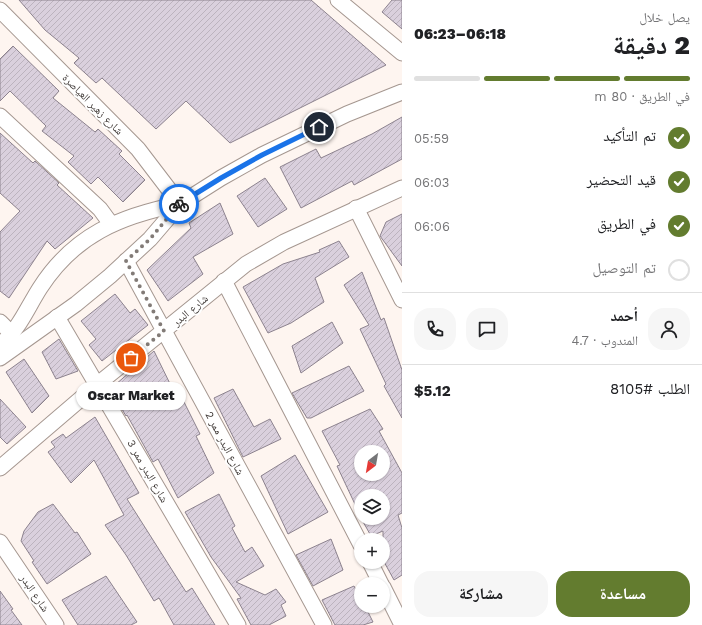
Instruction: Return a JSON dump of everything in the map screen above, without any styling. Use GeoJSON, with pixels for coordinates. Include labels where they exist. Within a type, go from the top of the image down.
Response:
{"type":"FeatureCollection","features":[{"type":"Feature","properties":{"kind":"street"},"geometry":{"type":"LineString","coordinates":[[338,0],[398,46]]}},
{"type":"Feature","properties":{"kind":"street","name":"شارع زهير العياصرة"},"geometry":{"type":"LineString","coordinates":[[0,10],[138,149],[180,204]]}},
{"type":"Feature","properties":{"kind":"street"},"geometry":{"type":"LineString","coordinates":[[0,358],[93,291],[150,239],[180,204],[221,178],[262,155],[347,114],[402,92]]}},
{"type":"Feature","properties":{"kind":"street"},"geometry":{"type":"LineString","coordinates":[[0,116],[100,209],[111,224]]}},
{"type":"Feature","properties":{"kind":"street","name":"شارع البدر"},"geometry":{"type":"LineString","coordinates":[[0,468],[98,384],[246,264],[284,242],[402,188]]}},
{"type":"Feature","properties":{"kind":"street"},"geometry":{"type":"LineString","coordinates":[[0,345],[12,334],[26,314],[39,289],[59,263],[83,241],[111,224],[145,212],[180,204]]}},
{"type":"Feature","properties":{"kind":"street"},"geometry":{"type":"LineString","coordinates":[[356,208],[402,300]]}},
{"type":"Feature","properties":{"kind":"street","name":"شارع البدر ممر 2"},"geometry":{"type":"LineString","coordinates":[[126,261],[324,625]]}},
{"type":"Feature","properties":{"kind":"street"},"geometry":{"type":"LineString","coordinates":[[224,281],[355,533]]}},
{"type":"Feature","properties":{"kind":"street","name":"شارع البدر ممر 3"},"geometry":{"type":"LineString","coordinates":[[57,317],[98,384],[238,625]]}},
{"type":"Feature","properties":{"kind":"street"},"geometry":{"type":"LineString","coordinates":[[0,322],[12,334]]}},
{"type":"Feature","properties":{"kind":"street","name":"شارع البدر"},"geometry":{"type":"LineString","coordinates":[[0,542],[56,625]]}},
{"type":"Feature","properties":{"kind":"street"},"geometry":{"type":"LineString","coordinates":[[390,601],[402,624]]}},
{"type":"Feature","properties":{"kind":"building"},"geometry":{"type":"Polygon","coordinates":[[[19,0],[311,0],[386,65],[230,143],[186,101],[156,129],[102,78],[96,83],[74,63],[79,58],[45,30],[19,0]]]}},
{"type":"Feature","properties":{"kind":"building"},"geometry":{"type":"Polygon","coordinates":[[[392,0],[402,0],[402,29],[382,12],[392,0]]]}},
{"type":"Feature","properties":{"kind":"building"},"geometry":{"type":"Polygon","coordinates":[[[13,46],[59,91],[53,98],[95,132],[98,129],[122,151],[119,154],[145,180],[123,202],[98,177],[91,184],[68,162],[74,156],[42,131],[46,126],[10,91],[0,101],[0,59],[13,46]]]}},
{"type":"Feature","properties":{"kind":"building"},"geometry":{"type":"Polygon","coordinates":[[[402,117],[402,159],[354,185],[352,181],[301,208],[280,167],[316,149],[321,158],[372,134],[402,117]]]}},
{"type":"Feature","properties":{"kind":"building"},"geometry":{"type":"Polygon","coordinates":[[[0,133],[33,163],[35,161],[59,183],[57,185],[93,218],[55,249],[47,241],[9,298],[0,291],[0,232],[20,211],[0,193],[0,133]]]}},
{"type":"Feature","properties":{"kind":"building"},"geometry":{"type":"Polygon","coordinates":[[[265,178],[287,209],[258,227],[237,196],[265,178]]]}},
{"type":"Feature","properties":{"kind":"building"},"geometry":{"type":"Polygon","coordinates":[[[220,203],[233,234],[193,257],[203,274],[168,301],[147,270],[191,228],[189,223],[220,203]]]}},
{"type":"Feature","properties":{"kind":"building"},"geometry":{"type":"Polygon","coordinates":[[[402,214],[402,266],[380,236],[386,222],[402,214]]]}},
{"type":"Feature","properties":{"kind":"building"},"geometry":{"type":"Polygon","coordinates":[[[339,241],[349,257],[315,278],[324,302],[291,323],[268,333],[243,287],[283,264],[320,252],[319,250],[339,241]]]}},
{"type":"Feature","properties":{"kind":"building"},"geometry":{"type":"Polygon","coordinates":[[[362,272],[381,320],[384,318],[402,370],[402,418],[384,386],[386,384],[360,329],[369,325],[344,285],[362,272]]]}},
{"type":"Feature","properties":{"kind":"building"},"geometry":{"type":"Polygon","coordinates":[[[115,294],[130,313],[135,309],[148,325],[102,361],[89,345],[96,339],[81,321],[115,294]]]}},
{"type":"Feature","properties":{"kind":"building"},"geometry":{"type":"Polygon","coordinates":[[[332,322],[343,343],[301,373],[292,346],[332,322]]]}},
{"type":"Feature","properties":{"kind":"building"},"geometry":{"type":"Polygon","coordinates":[[[59,339],[78,371],[56,379],[42,352],[59,339]]]}},
{"type":"Feature","properties":{"kind":"building"},"geometry":{"type":"Polygon","coordinates":[[[154,351],[175,394],[179,392],[200,434],[196,436],[214,473],[178,498],[158,459],[153,462],[127,415],[126,416],[113,394],[115,385],[154,351]]]}},
{"type":"Feature","properties":{"kind":"building"},"geometry":{"type":"Polygon","coordinates":[[[24,359],[49,396],[32,413],[6,372],[24,359]]]}},
{"type":"Feature","properties":{"kind":"building"},"geometry":{"type":"Polygon","coordinates":[[[349,366],[364,391],[311,418],[307,418],[292,393],[349,366]]]}},
{"type":"Feature","properties":{"kind":"building"},"geometry":{"type":"Polygon","coordinates":[[[233,389],[254,427],[270,419],[281,439],[243,457],[214,398],[233,389]]]}},
{"type":"Feature","properties":{"kind":"building"},"geometry":{"type":"Polygon","coordinates":[[[0,399],[26,427],[7,444],[0,437],[0,399]]]}},
{"type":"Feature","properties":{"kind":"building"},"geometry":{"type":"Polygon","coordinates":[[[370,409],[383,429],[379,431],[387,445],[354,445],[354,481],[390,481],[390,451],[402,473],[402,513],[398,515],[402,528],[402,575],[394,580],[388,569],[390,569],[390,533],[383,533],[383,531],[378,533],[369,533],[365,525],[390,525],[390,489],[354,489],[354,502],[337,466],[340,465],[322,431],[370,409]]]}},
{"type":"Feature","properties":{"kind":"building"},"geometry":{"type":"Polygon","coordinates":[[[95,417],[139,493],[127,499],[186,592],[192,588],[215,625],[174,625],[159,598],[154,601],[126,555],[105,525],[124,515],[94,460],[71,483],[48,452],[55,447],[51,442],[63,434],[66,438],[95,417]]]}},
{"type":"Feature","properties":{"kind":"building"},"geometry":{"type":"Polygon","coordinates":[[[295,455],[328,512],[288,534],[261,476],[295,455]]]}},
{"type":"Feature","properties":{"kind":"building"},"geometry":{"type":"Polygon","coordinates":[[[219,494],[235,526],[232,528],[245,552],[252,547],[264,566],[236,582],[265,595],[276,589],[286,602],[281,605],[286,616],[269,625],[251,625],[237,599],[241,598],[211,557],[185,512],[219,494]]]}},
{"type":"Feature","properties":{"kind":"building"},"geometry":{"type":"Polygon","coordinates":[[[53,504],[75,533],[77,532],[91,554],[47,584],[32,562],[34,561],[21,541],[24,531],[38,512],[53,504]]]}},
{"type":"Feature","properties":{"kind":"building"},"geometry":{"type":"Polygon","coordinates":[[[331,539],[343,570],[313,586],[296,555],[331,539]]]}},
{"type":"Feature","properties":{"kind":"building"},"geometry":{"type":"Polygon","coordinates":[[[106,576],[137,622],[131,625],[78,625],[62,600],[106,576]]]}},
{"type":"Feature","properties":{"kind":"building"},"geometry":{"type":"Polygon","coordinates":[[[354,586],[354,613],[368,613],[373,622],[363,625],[335,625],[322,600],[354,586]]]}},
{"type":"Feature","properties":{"kind":"building"},"geometry":{"type":"Polygon","coordinates":[[[0,591],[13,609],[11,610],[22,625],[0,625],[0,591]]]}},
{"type":"Feature","properties":{"kind":"way so far"},"geometry":{"type":"LineString","coordinates":[[131,358],[164,331],[126,261],[150,239],[179,204]]}},
{"type":"Feature","properties":{"kind":"place","name":"Oscar Market"},"geometry":{"type":"Point","coordinates":[131,358]}},
{"type":"Feature","properties":{"kind":"route"},"geometry":{"type":"LineString","coordinates":[[179,204],[262,155],[319,127]]}}]}
